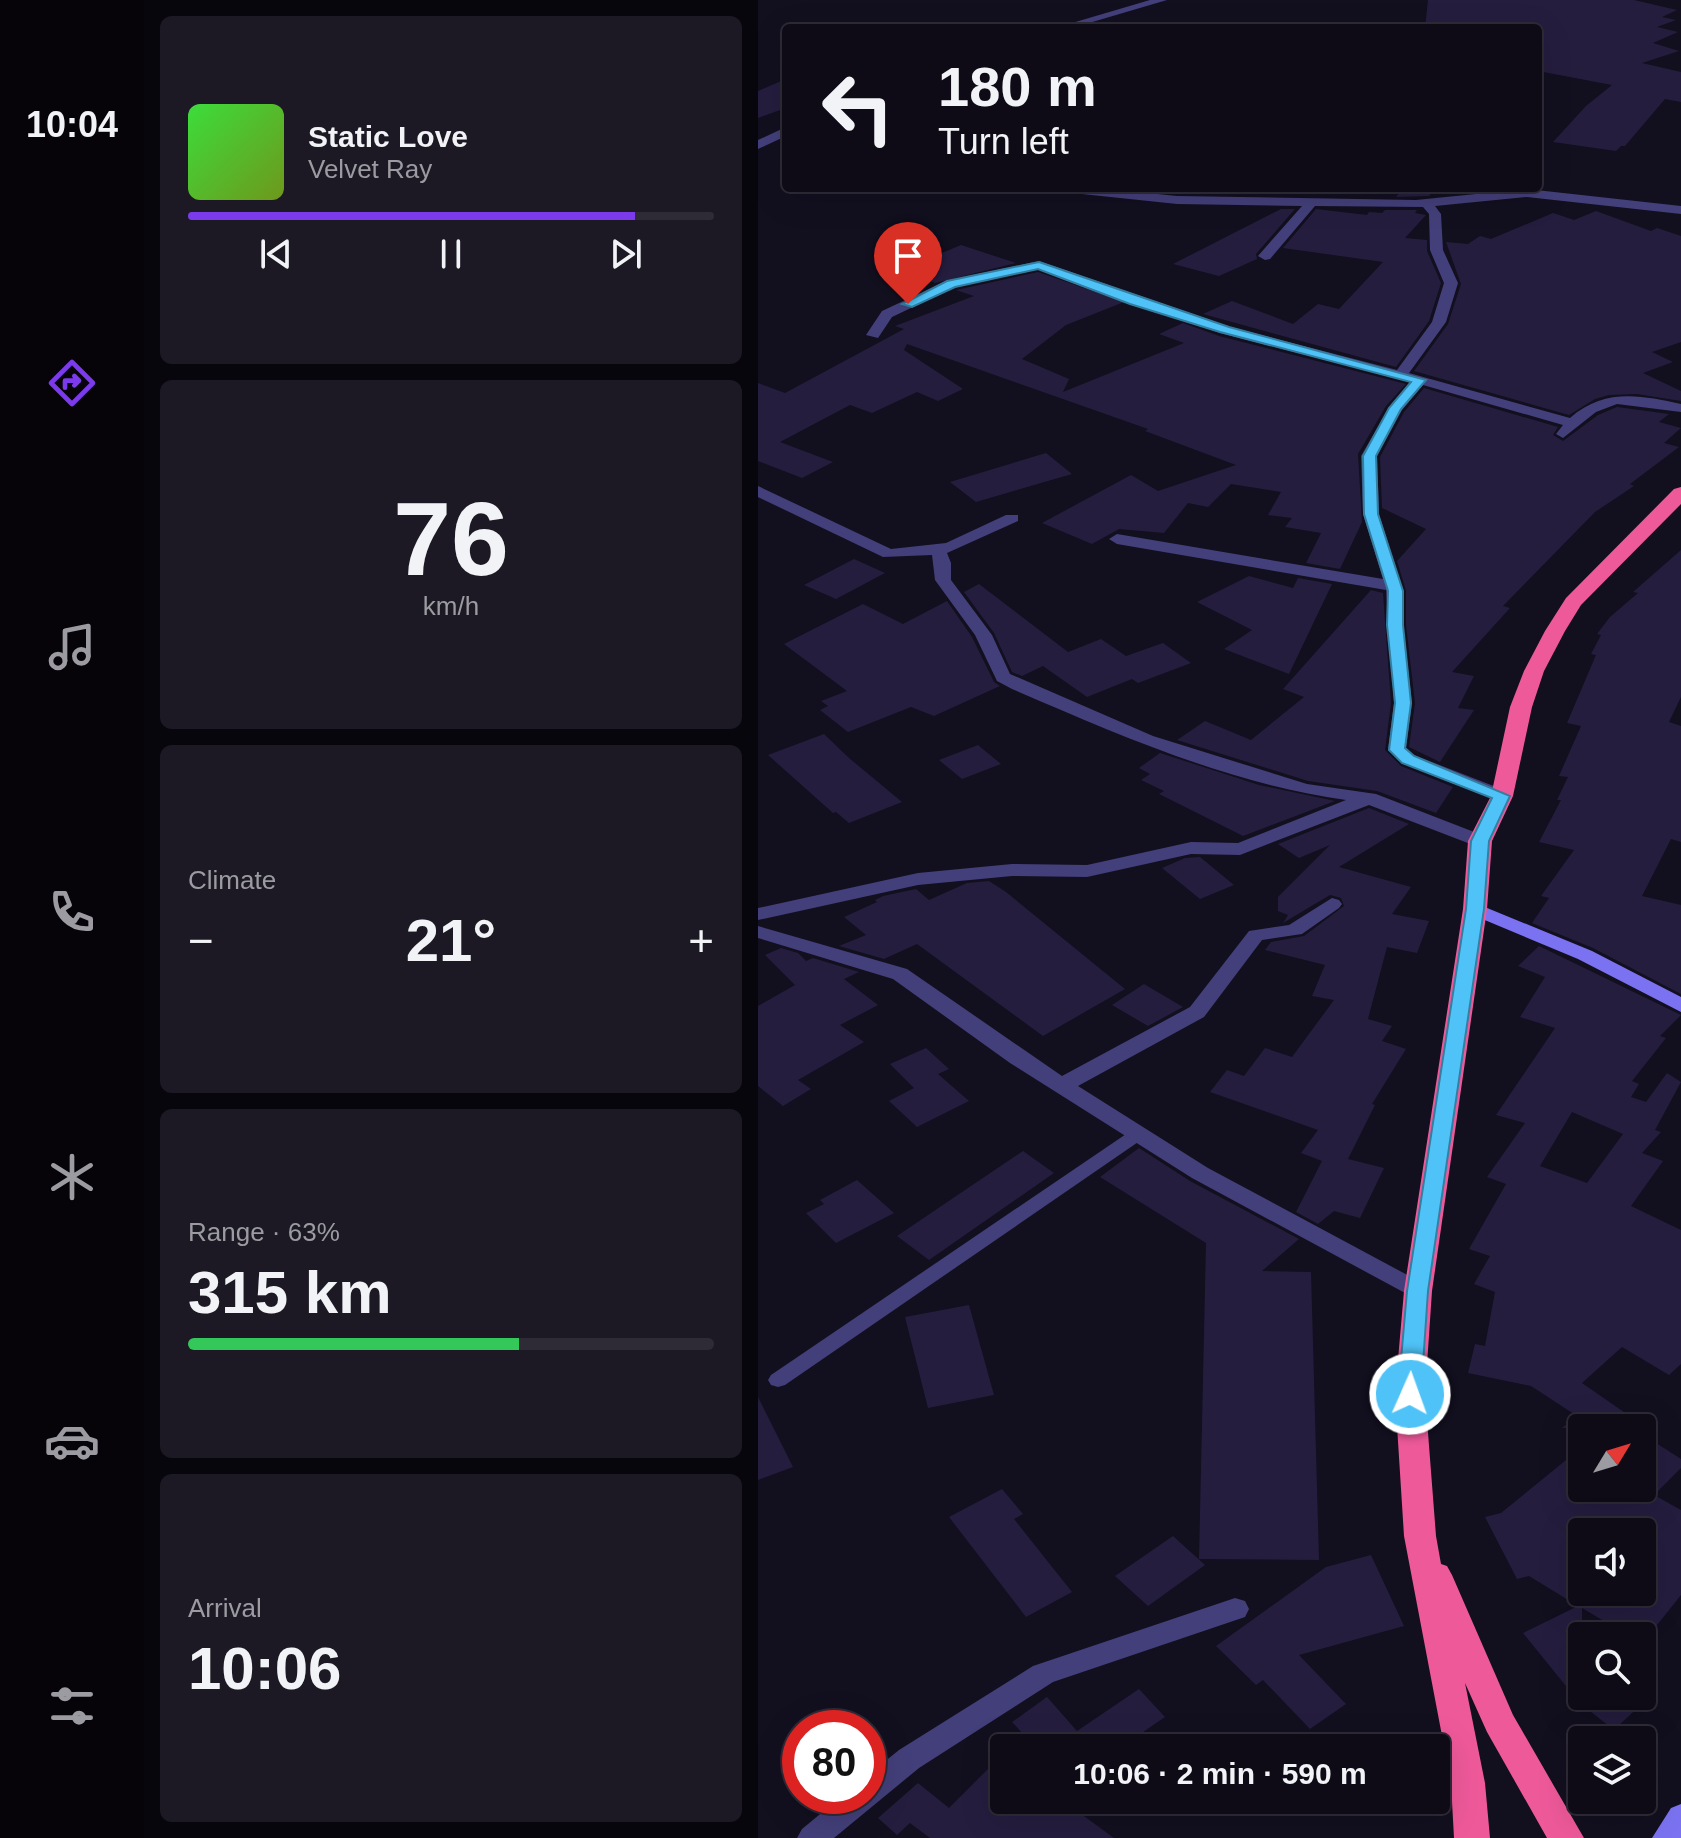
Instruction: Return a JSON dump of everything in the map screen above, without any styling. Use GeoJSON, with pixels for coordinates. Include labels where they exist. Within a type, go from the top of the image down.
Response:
{"type":"FeatureCollection","features":[{"type":"Feature","properties":{"kind":"highway"},"geometry":{"type":"LineString","coordinates":[[1472,1838],[1468,1783],[1420,1536],[1410,1394],[1418,1291],[1475,909],[1480,841],[1502,796],[1521,707],[1534,671],[1555,631],[1573,602],[1592,581],[1681,493]]}},
{"type":"Feature","properties":{"kind":"highway"},"geometry":{"type":"LineString","coordinates":[[1420,1536],[1499,1722],[1566,1838]]}},
{"type":"Feature","properties":{"kind":"street"},"geometry":{"type":"LineString","coordinates":[[1075,24],[1162,0]]}},
{"type":"Feature","properties":{"kind":"street"},"geometry":{"type":"LineString","coordinates":[[758,145],[782,133]]}},
{"type":"Feature","properties":{"kind":"street"},"geometry":{"type":"LineString","coordinates":[[1101,192],[1177,200],[1426,203],[1527,193],[1681,210]]}},
{"type":"Feature","properties":{"kind":"street"},"geometry":{"type":"LineString","coordinates":[[1265,256],[1312,202]]}},
{"type":"Feature","properties":{"kind":"street"},"geometry":{"type":"LineString","coordinates":[[1400,375],[1432,338],[1447,308],[1451,283],[1443,271],[1432,227],[1435,214],[1426,203]]}},
{"type":"Feature","properties":{"kind":"street"},"geometry":{"type":"LineString","coordinates":[[873,335],[887,314],[951,284],[1039,265],[1225,330],[1420,380],[1567,428],[1585,412],[1621,397],[1681,408]]}},
{"type":"Feature","properties":{"kind":"street"},"geometry":{"type":"LineString","coordinates":[[1420,380],[1396,408],[1369,456],[1371,514],[1394,586],[1403,703],[1397,750],[1408,759],[1502,796]]}},
{"type":"Feature","properties":{"kind":"street"},"geometry":{"type":"LineString","coordinates":[[758,491],[889,554],[951,547],[1012,518]]}},
{"type":"Feature","properties":{"kind":"street"},"geometry":{"type":"LineString","coordinates":[[1117,539],[1394,586]]}},
{"type":"Feature","properties":{"kind":"street"},"geometry":{"type":"LineString","coordinates":[[938,550],[943,563],[943,580],[983,635],[1003,677],[1147,740],[1305,789],[1369,798],[1480,841]]}},
{"type":"Feature","properties":{"kind":"street"},"geometry":{"type":"LineString","coordinates":[[758,914],[918,879],[1012,870],[1087,871],[1191,848],[1240,849],[1369,798]]}},
{"type":"Feature","properties":{"kind":"street"},"geometry":{"type":"LineString","coordinates":[[1062,1085],[1197,1012],[1256,935],[1295,930],[1332,904]]}},
{"type":"Feature","properties":{"kind":"street"},"geometry":{"type":"LineString","coordinates":[[1475,909],[1585,955],[1681,1005]]}},
{"type":"Feature","properties":{"kind":"street"},"geometry":{"type":"LineString","coordinates":[[758,932],[900,974],[1062,1085],[1200,1173],[1418,1291]]}},
{"type":"Feature","properties":{"kind":"street"},"geometry":{"type":"LineString","coordinates":[[886,1778],[909,1759],[1043,1674],[1235,1609]]}},
{"type":"Feature","properties":{"kind":"street"},"geometry":{"type":"LineString","coordinates":[[812,1838],[841,1814]]}},
{"type":"Feature","properties":{"kind":"street"},"geometry":{"type":"LineString","coordinates":[[1667,1838],[1681,1817]]}},
{"type":"Feature","properties":{"kind":"lane"},"geometry":{"type":"LineString","coordinates":[[778,1380],[1138,1134]]}},
{"type":"Feature","properties":{"kind":"building"},"geometry":{"type":"Polygon","coordinates":[[[1428,0],[1634,0],[1677,10],[1662,17],[1676,20],[1657,27],[1678,32],[1653,43],[1679,51],[1642,63],[1681,72],[1681,102],[1665,99],[1625,146],[1616,151],[1553,142],[1586,106],[1612,85],[1542,72],[1542,24],[1425,24],[1428,0]]]}},
{"type":"Feature","properties":{"kind":"building"},"geometry":{"type":"Polygon","coordinates":[[[782,81],[782,109],[758,118],[758,91],[782,81]]]}},
{"type":"Feature","properties":{"kind":"building"},"geometry":{"type":"Polygon","coordinates":[[[1400,192],[1432,192],[1429,196],[1396,197],[1400,192]]]}},
{"type":"Feature","properties":{"kind":"building"},"geometry":{"type":"Polygon","coordinates":[[[1281,209],[1295,209],[1256,254],[1257,259],[1219,276],[1173,264],[1281,209]]]}},
{"type":"Feature","properties":{"kind":"building"},"geometry":{"type":"Polygon","coordinates":[[[1316,209],[1367,215],[1385,210],[1417,210],[1415,213],[1426,215],[1405,238],[1427,240],[1427,251],[1441,283],[1429,321],[1396,367],[1203,314],[1232,301],[1293,324],[1318,304],[1339,309],[1383,262],[1283,248],[1316,209]]]}},
{"type":"Feature","properties":{"kind":"building"},"geometry":{"type":"Polygon","coordinates":[[[1596,211],[1651,231],[1657,228],[1681,236],[1681,342],[1652,352],[1673,362],[1643,373],[1681,391],[1681,401],[1637,394],[1609,395],[1595,399],[1569,415],[1414,371],[1448,324],[1461,284],[1446,242],[1468,244],[1480,236],[1491,239],[1553,213],[1574,220],[1596,211]]]}},
{"type":"Feature","properties":{"kind":"building"},"geometry":{"type":"Polygon","coordinates":[[[961,245],[1016,263],[935,283],[906,268],[961,245]]]}},
{"type":"Feature","properties":{"kind":"building"},"geometry":{"type":"Polygon","coordinates":[[[1038,272],[1124,302],[1066,325],[1022,359],[1069,379],[1063,392],[1184,343],[1159,334],[1183,323],[1219,336],[1406,384],[1386,406],[1358,454],[1362,522],[1340,569],[1306,563],[1321,533],[1285,527],[1292,518],[1268,515],[1281,492],[1231,484],[1208,507],[1188,503],[1164,533],[1119,529],[1092,544],[1042,523],[1131,475],[1158,491],[1236,465],[1145,431],[1148,429],[907,344],[904,350],[963,389],[938,401],[917,392],[872,413],[850,405],[780,442],[833,462],[802,478],[758,461],[758,383],[785,393],[904,329],[895,326],[974,296],[956,290],[1038,272]]]}},
{"type":"Feature","properties":{"kind":"building"},"geometry":{"type":"Polygon","coordinates":[[[1424,388],[1558,427],[1553,435],[1563,441],[1598,415],[1617,407],[1669,414],[1659,422],[1681,428],[1664,443],[1679,447],[1630,484],[1634,486],[1595,512],[1503,606],[1510,608],[1452,672],[1474,676],[1458,708],[1474,710],[1440,762],[1409,747],[1415,703],[1406,625],[1406,591],[1397,561],[1426,529],[1382,508],[1380,457],[1404,412],[1424,388]]]}},
{"type":"Feature","properties":{"kind":"building"},"geometry":{"type":"Polygon","coordinates":[[[1046,453],[1072,474],[976,502],[950,482],[1046,453]]]}},
{"type":"Feature","properties":{"kind":"building"},"geometry":{"type":"Polygon","coordinates":[[[1681,550],[1681,697],[1669,722],[1681,726],[1681,842],[1671,839],[1642,896],[1681,905],[1681,994],[1593,948],[1532,923],[1549,898],[1541,896],[1574,850],[1539,842],[1561,800],[1557,800],[1568,777],[1559,776],[1581,726],[1567,723],[1596,655],[1591,654],[1601,635],[1597,634],[1610,617],[1638,593],[1633,592],[1681,550]]]}},
{"type":"Feature","properties":{"kind":"building"},"geometry":{"type":"Polygon","coordinates":[[[854,559],[885,573],[836,599],[804,585],[854,559]]]}},
{"type":"Feature","properties":{"kind":"building"},"geometry":{"type":"Polygon","coordinates":[[[1249,576],[1293,588],[1298,578],[1332,584],[1289,674],[1224,649],[1252,630],[1197,602],[1249,576]]]}},
{"type":"Feature","properties":{"kind":"building"},"geometry":{"type":"Polygon","coordinates":[[[979,584],[1068,652],[1101,639],[1126,656],[1163,643],[1191,663],[1138,683],[1132,679],[1087,697],[1043,666],[1022,676],[1012,672],[994,633],[964,592],[979,584]]]}},
{"type":"Feature","properties":{"kind":"building"},"geometry":{"type":"Polygon","coordinates":[[[1371,590],[1383,593],[1391,703],[1385,750],[1401,766],[1453,787],[1436,813],[1377,791],[1308,781],[1177,740],[1205,721],[1251,740],[1304,697],[1283,689],[1371,590]]]}},
{"type":"Feature","properties":{"kind":"building"},"geometry":{"type":"Polygon","coordinates":[[[947,601],[972,637],[994,682],[1000,686],[934,716],[911,707],[848,732],[820,710],[828,706],[821,701],[847,691],[784,644],[863,604],[903,624],[947,601]]]}},
{"type":"Feature","properties":{"kind":"building"},"geometry":{"type":"Polygon","coordinates":[[[824,734],[902,802],[849,823],[836,812],[833,813],[768,755],[824,734]]]}},
{"type":"Feature","properties":{"kind":"building"},"geometry":{"type":"Polygon","coordinates":[[[978,745],[1001,764],[962,779],[939,760],[978,745]]]}},
{"type":"Feature","properties":{"kind":"building"},"geometry":{"type":"Polygon","coordinates":[[[1160,753],[1259,785],[1335,801],[1243,836],[1159,794],[1164,791],[1141,780],[1150,774],[1139,768],[1160,753]]]}},
{"type":"Feature","properties":{"kind":"building"},"geometry":{"type":"Polygon","coordinates":[[[1369,808],[1409,824],[1339,867],[1411,887],[1392,914],[1429,921],[1417,953],[1387,947],[1368,1019],[1392,1026],[1382,1041],[1406,1049],[1372,1104],[1375,1105],[1348,1159],[1384,1168],[1360,1218],[1334,1211],[1318,1224],[1296,1212],[1322,1161],[1301,1153],[1318,1130],[1210,1092],[1227,1070],[1244,1076],[1265,1048],[1292,1057],[1334,1000],[1312,996],[1325,965],[1265,950],[1271,942],[1304,936],[1344,906],[1341,898],[1330,895],[1283,923],[1288,915],[1278,911],[1278,897],[1330,845],[1299,858],[1278,844],[1369,808]]]}},
{"type":"Feature","properties":{"kind":"building"},"geometry":{"type":"Polygon","coordinates":[[[1200,857],[1234,885],[1200,899],[1162,868],[1185,858],[1200,857]]]}},
{"type":"Feature","properties":{"kind":"building"},"geometry":{"type":"Polygon","coordinates":[[[989,881],[1125,989],[1043,1036],[917,944],[884,959],[839,946],[866,935],[844,917],[877,902],[875,900],[883,896],[916,889],[929,900],[967,883],[989,881]]]}},
{"type":"Feature","properties":{"kind":"building"},"geometry":{"type":"Polygon","coordinates":[[[1539,946],[1681,1015],[1660,1036],[1666,1038],[1632,1081],[1639,1084],[1631,1097],[1646,1102],[1667,1073],[1681,1082],[1655,1130],[1661,1132],[1642,1153],[1663,1161],[1631,1206],[1681,1230],[1681,1364],[1669,1375],[1622,1347],[1582,1383],[1627,1414],[1574,1414],[1531,1386],[1468,1373],[1475,1344],[1485,1346],[1495,1292],[1474,1284],[1490,1256],[1469,1249],[1506,1184],[1487,1177],[1525,1123],[1496,1115],[1555,1028],[1520,1017],[1545,977],[1518,966],[1539,946]],[[1572,1112],[1540,1166],[1587,1183],[1623,1134],[1572,1112]]]}},
{"type":"Feature","properties":{"kind":"building"},"geometry":{"type":"Polygon","coordinates":[[[781,948],[798,953],[806,961],[813,958],[859,972],[844,979],[878,1005],[840,1025],[864,1042],[798,1080],[811,1089],[783,1106],[758,1086],[758,1006],[795,985],[765,955],[781,948]]]}},
{"type":"Feature","properties":{"kind":"building"},"geometry":{"type":"Polygon","coordinates":[[[1144,984],[1183,1007],[1148,1026],[1112,1005],[1144,984]]]}},
{"type":"Feature","properties":{"kind":"building"},"geometry":{"type":"Polygon","coordinates":[[[926,1048],[949,1069],[938,1074],[969,1101],[917,1127],[889,1101],[914,1088],[890,1064],[926,1048]]]}},
{"type":"Feature","properties":{"kind":"building"},"geometry":{"type":"Polygon","coordinates":[[[1139,1148],[1190,1181],[1299,1239],[1262,1271],[1311,1272],[1319,1560],[1199,1559],[1206,1243],[1100,1177],[1139,1148]]]}},
{"type":"Feature","properties":{"kind":"building"},"geometry":{"type":"Polygon","coordinates":[[[1023,1151],[1054,1173],[929,1260],[897,1236],[1023,1151]]]}},
{"type":"Feature","properties":{"kind":"building"},"geometry":{"type":"Polygon","coordinates":[[[857,1180],[894,1213],[836,1243],[806,1213],[824,1204],[820,1200],[857,1180]]]}},
{"type":"Feature","properties":{"kind":"building"},"geometry":{"type":"Polygon","coordinates":[[[969,1305],[994,1395],[928,1408],[905,1317],[969,1305]]]}},
{"type":"Feature","properties":{"kind":"building"},"geometry":{"type":"Polygon","coordinates":[[[758,1397],[793,1467],[758,1480],[758,1397]]]}},
{"type":"Feature","properties":{"kind":"building"},"geometry":{"type":"Polygon","coordinates":[[[1656,1443],[1681,1459],[1681,1468],[1656,1493],[1656,1443]]]}},
{"type":"Feature","properties":{"kind":"building"},"geometry":{"type":"Polygon","coordinates":[[[1568,1458],[1568,1502],[1656,1502],[1656,1496],[1681,1510],[1681,1595],[1656,1626],[1656,1622],[1606,1622],[1582,1608],[1582,1622],[1568,1622],[1568,1689],[1523,1633],[1578,1606],[1656,1606],[1656,1518],[1568,1518],[1568,1600],[1529,1576],[1517,1579],[1485,1517],[1501,1513],[1568,1458]]]}},
{"type":"Feature","properties":{"kind":"building"},"geometry":{"type":"Polygon","coordinates":[[[1002,1489],[1023,1514],[1014,1519],[1072,1592],[1026,1617],[949,1517],[1002,1489]]]}},
{"type":"Feature","properties":{"kind":"building"},"geometry":{"type":"Polygon","coordinates":[[[1173,1536],[1205,1565],[1148,1606],[1115,1576],[1173,1536]]]}},
{"type":"Feature","properties":{"kind":"building"},"geometry":{"type":"Polygon","coordinates":[[[1371,1555],[1404,1626],[1299,1655],[1346,1704],[1310,1729],[1263,1680],[1256,1685],[1216,1646],[1326,1567],[1371,1555]]]}},
{"type":"Feature","properties":{"kind":"building"},"geometry":{"type":"Polygon","coordinates":[[[1139,1689],[1165,1717],[1140,1734],[1023,1734],[1012,1722],[1047,1697],[1077,1731],[1139,1689]]]}},
{"type":"Feature","properties":{"kind":"building"},"geometry":{"type":"Polygon","coordinates":[[[1589,1710],[1635,1710],[1618,1726],[1609,1726],[1589,1710]]]}},
{"type":"Feature","properties":{"kind":"building"},"geometry":{"type":"Polygon","coordinates":[[[990,1767],[990,1814],[1081,1814],[1114,1838],[930,1838],[910,1823],[897,1835],[878,1818],[918,1783],[949,1808],[990,1767]]]}},
{"type":"Feature","properties":{"kind":"route"},"geometry":{"type":"LineString","coordinates":[[908,304],[951,284],[1039,265],[1225,330],[1420,380],[1396,408],[1369,456],[1371,514],[1395,591],[1395,625],[1403,703],[1397,750],[1408,759],[1502,796],[1480,841],[1475,909],[1418,1291],[1410,1394]]}}]}
